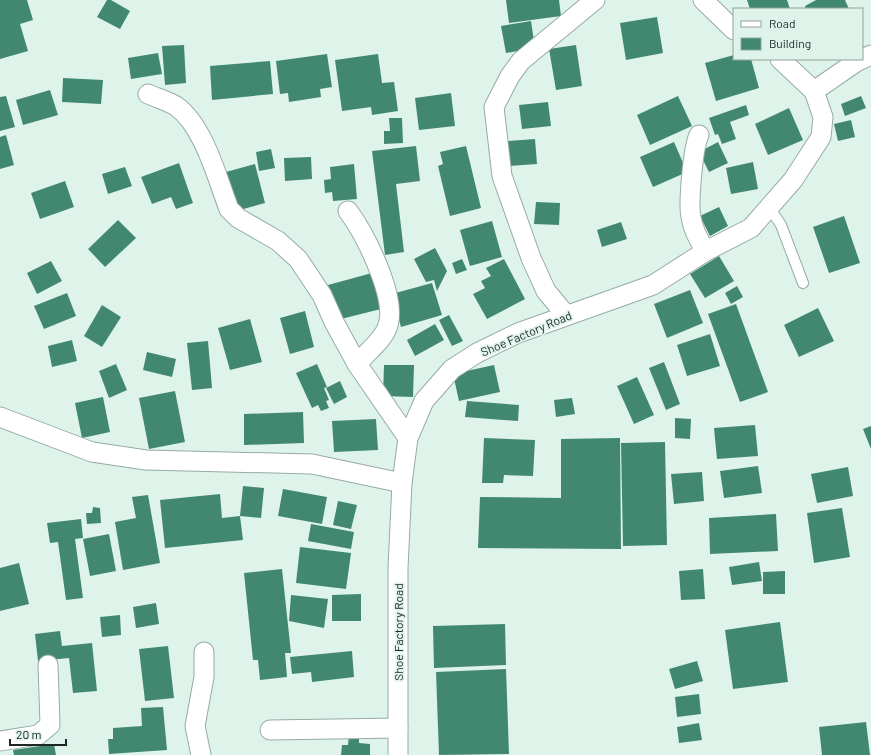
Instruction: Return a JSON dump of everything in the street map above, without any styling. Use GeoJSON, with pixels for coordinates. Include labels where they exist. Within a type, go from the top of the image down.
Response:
{"type":"FeatureCollection","features":[{"type":"Feature","properties":{"kind":"street"},"geometry":{"type":"LineString","coordinates":[[566,315],[546,291],[531,258],[502,176],[494,107],[510,76],[521,61],[595,0]]}},
{"type":"Feature","properties":{"kind":"street"},"geometry":{"type":"LineString","coordinates":[[703,0],[733,29]]}},
{"type":"Feature","properties":{"kind":"street","name":"Shoe Factory Road"},"geometry":{"type":"LineString","coordinates":[[398,755],[398,568],[402,483],[408,438],[424,400],[452,369],[477,353],[518,334],[566,315],[653,285],[706,251],[750,228],[793,180],[821,137],[823,117],[814,91],[781,60]]}},
{"type":"Feature","properties":{"kind":"street"},"geometry":{"type":"LineString","coordinates":[[814,91],[860,60]]}},
{"type":"Feature","properties":{"kind":"street"},"geometry":{"type":"LineString","coordinates":[[148,94],[176,106],[189,120],[201,137],[229,209],[238,218],[278,241],[298,259],[322,295],[334,322],[357,364],[408,438]]}},
{"type":"Feature","properties":{"kind":"street"},"geometry":{"type":"LineString","coordinates":[[699,135],[695,142],[693,156],[691,216],[698,238],[706,251]]}},
{"type":"Feature","properties":{"kind":"street"},"geometry":{"type":"LineString","coordinates":[[348,211],[365,237],[381,273],[390,310],[387,328],[357,364]]}},
{"type":"Feature","properties":{"kind":"street"},"geometry":{"type":"LineString","coordinates":[[0,417],[92,452],[146,460],[312,464],[402,483]]}},
{"type":"Feature","properties":{"kind":"street"},"geometry":{"type":"LineString","coordinates":[[201,755],[195,726],[204,677],[204,652]]}},
{"type":"Feature","properties":{"kind":"street"},"geometry":{"type":"LineString","coordinates":[[0,741],[38,736],[50,725],[48,665]]}},
{"type":"Feature","properties":{"kind":"street"},"geometry":{"type":"LineString","coordinates":[[270,730],[398,728]]}},
{"type":"Feature","properties":{"kind":"lane"},"geometry":{"type":"LineString","coordinates":[[769,207],[781,225],[803,283]]}},
{"type":"Feature","properties":{"kind":"building"},"geometry":{"type":"Polygon","coordinates":[[[0,0],[27,0],[33,20],[20,24],[28,51],[0,59],[0,0]]]}},
{"type":"Feature","properties":{"kind":"building"},"geometry":{"type":"Polygon","coordinates":[[[107,0],[111,0],[130,11],[120,29],[97,17],[107,0]]]}},
{"type":"Feature","properties":{"kind":"building"},"geometry":{"type":"Polygon","coordinates":[[[506,0],[559,0],[561,16],[509,23],[506,0]]]}},
{"type":"Feature","properties":{"kind":"building"},"geometry":{"type":"Polygon","coordinates":[[[747,0],[787,0],[790,8],[750,8],[747,0]]]}},
{"type":"Feature","properties":{"kind":"building"},"geometry":{"type":"Polygon","coordinates":[[[816,0],[845,0],[849,8],[806,8],[805,6],[816,0]]]}},
{"type":"Feature","properties":{"kind":"building"},"geometry":{"type":"Polygon","coordinates":[[[657,17],[663,53],[626,60],[620,23],[657,17]]]}},
{"type":"Feature","properties":{"kind":"building"},"geometry":{"type":"Polygon","coordinates":[[[531,21],[535,48],[506,53],[501,26],[531,21]]]}},
{"type":"Feature","properties":{"kind":"building"},"geometry":{"type":"Polygon","coordinates":[[[184,45],[186,83],[165,85],[162,46],[184,45]]]}},
{"type":"Feature","properties":{"kind":"building"},"geometry":{"type":"Polygon","coordinates":[[[576,45],[582,86],[556,90],[549,49],[576,45]]]}},
{"type":"Feature","properties":{"kind":"building"},"geometry":{"type":"Polygon","coordinates":[[[158,53],[162,74],[131,79],[128,58],[158,53]]]}},
{"type":"Feature","properties":{"kind":"building"},"geometry":{"type":"Polygon","coordinates":[[[327,54],[332,87],[320,89],[321,97],[289,102],[288,93],[280,94],[276,61],[327,54]]]}},
{"type":"Feature","properties":{"kind":"building"},"geometry":{"type":"Polygon","coordinates":[[[378,54],[382,83],[394,82],[398,111],[372,115],[371,107],[342,111],[335,60],[378,54]]]}},
{"type":"Feature","properties":{"kind":"building"},"geometry":{"type":"Polygon","coordinates":[[[733,55],[733,60],[751,60],[759,88],[716,101],[705,63],[733,55]]]}},
{"type":"Feature","properties":{"kind":"building"},"geometry":{"type":"Polygon","coordinates":[[[270,61],[273,94],[212,100],[210,66],[270,61]]]}},
{"type":"Feature","properties":{"kind":"building"},"geometry":{"type":"Polygon","coordinates":[[[63,78],[103,80],[101,104],[62,102],[63,78]]]}},
{"type":"Feature","properties":{"kind":"building"},"geometry":{"type":"Polygon","coordinates":[[[50,90],[58,115],[23,125],[16,100],[50,90]]]}},
{"type":"Feature","properties":{"kind":"building"},"geometry":{"type":"Polygon","coordinates":[[[451,93],[455,126],[419,130],[415,98],[451,93]]]}},
{"type":"Feature","properties":{"kind":"building"},"geometry":{"type":"Polygon","coordinates":[[[6,96],[15,127],[0,131],[0,97],[6,96]]]}},
{"type":"Feature","properties":{"kind":"building"},"geometry":{"type":"Polygon","coordinates":[[[678,96],[692,126],[650,145],[637,115],[678,96]]]}},
{"type":"Feature","properties":{"kind":"building"},"geometry":{"type":"Polygon","coordinates":[[[861,96],[866,108],[845,116],[841,104],[861,96]]]}},
{"type":"Feature","properties":{"kind":"building"},"geometry":{"type":"Polygon","coordinates":[[[548,102],[551,126],[522,129],[519,105],[548,102]]]}},
{"type":"Feature","properties":{"kind":"building"},"geometry":{"type":"Polygon","coordinates":[[[746,105],[749,115],[730,122],[736,139],[722,144],[718,134],[715,135],[709,118],[746,105]]]}},
{"type":"Feature","properties":{"kind":"building"},"geometry":{"type":"Polygon","coordinates":[[[789,108],[803,140],[768,155],[755,124],[789,108]]]}},
{"type":"Feature","properties":{"kind":"building"},"geometry":{"type":"Polygon","coordinates":[[[389,118],[402,118],[403,143],[384,144],[384,131],[390,131],[389,118]]]}},
{"type":"Feature","properties":{"kind":"building"},"geometry":{"type":"Polygon","coordinates":[[[851,120],[855,137],[838,141],[834,124],[851,120]]]}},
{"type":"Feature","properties":{"kind":"building"},"geometry":{"type":"Polygon","coordinates":[[[6,135],[14,165],[0,169],[0,137],[6,135]]]}},
{"type":"Feature","properties":{"kind":"building"},"geometry":{"type":"Polygon","coordinates":[[[535,139],[537,164],[509,166],[508,141],[535,139]]]}},
{"type":"Feature","properties":{"kind":"building"},"geometry":{"type":"Polygon","coordinates":[[[674,142],[687,172],[653,187],[640,157],[674,142]]]}},
{"type":"Feature","properties":{"kind":"building"},"geometry":{"type":"Polygon","coordinates":[[[718,142],[728,163],[709,172],[699,152],[718,142]]]}},
{"type":"Feature","properties":{"kind":"building"},"geometry":{"type":"Polygon","coordinates":[[[416,146],[420,181],[396,184],[404,252],[385,255],[372,151],[416,146]]]}},
{"type":"Feature","properties":{"kind":"building"},"geometry":{"type":"Polygon","coordinates":[[[466,146],[481,208],[450,216],[438,166],[443,164],[440,152],[466,146]]]}},
{"type":"Feature","properties":{"kind":"building"},"geometry":{"type":"Polygon","coordinates":[[[271,149],[275,168],[259,171],[256,152],[271,149]]]}},
{"type":"Feature","properties":{"kind":"building"},"geometry":{"type":"Polygon","coordinates":[[[311,157],[312,179],[285,181],[284,158],[311,157]]]}},
{"type":"Feature","properties":{"kind":"building"},"geometry":{"type":"Polygon","coordinates":[[[753,162],[758,189],[731,194],[726,168],[753,162]]]}},
{"type":"Feature","properties":{"kind":"building"},"geometry":{"type":"Polygon","coordinates":[[[179,163],[193,203],[176,209],[171,197],[152,204],[141,177],[179,163]]]}},
{"type":"Feature","properties":{"kind":"building"},"geometry":{"type":"Polygon","coordinates":[[[255,164],[265,203],[236,211],[226,172],[255,164]]]}},
{"type":"Feature","properties":{"kind":"building"},"geometry":{"type":"Polygon","coordinates":[[[354,164],[357,199],[333,201],[332,192],[325,193],[324,180],[331,179],[330,167],[354,164]]]}},
{"type":"Feature","properties":{"kind":"building"},"geometry":{"type":"Polygon","coordinates":[[[125,167],[132,186],[108,194],[102,174],[125,167]]]}},
{"type":"Feature","properties":{"kind":"building"},"geometry":{"type":"Polygon","coordinates":[[[65,181],[74,207],[40,219],[31,193],[65,181]]]}},
{"type":"Feature","properties":{"kind":"building"},"geometry":{"type":"Polygon","coordinates":[[[536,202],[560,203],[559,225],[534,224],[536,202]]]}},
{"type":"Feature","properties":{"kind":"building"},"geometry":{"type":"Polygon","coordinates":[[[719,207],[728,226],[710,236],[700,216],[719,207]]]}},
{"type":"Feature","properties":{"kind":"building"},"geometry":{"type":"Polygon","coordinates":[[[844,216],[860,263],[829,273],[813,227],[844,216]]]}},
{"type":"Feature","properties":{"kind":"building"},"geometry":{"type":"Polygon","coordinates":[[[118,220],[136,238],[105,267],[88,249],[118,220]]]}},
{"type":"Feature","properties":{"kind":"building"},"geometry":{"type":"Polygon","coordinates":[[[492,221],[502,257],[470,266],[460,230],[492,221]]]}},
{"type":"Feature","properties":{"kind":"building"},"geometry":{"type":"Polygon","coordinates":[[[621,222],[627,239],[602,247],[597,230],[621,222]]]}},
{"type":"Feature","properties":{"kind":"building"},"geometry":{"type":"Polygon","coordinates":[[[435,248],[447,271],[437,291],[434,280],[426,282],[414,259],[435,248]]]}},
{"type":"Feature","properties":{"kind":"building"},"geometry":{"type":"Polygon","coordinates":[[[719,256],[734,281],[705,298],[690,274],[719,256]]]}},
{"type":"Feature","properties":{"kind":"building"},"geometry":{"type":"Polygon","coordinates":[[[462,259],[467,270],[456,274],[452,263],[462,259]]]}},
{"type":"Feature","properties":{"kind":"building"},"geometry":{"type":"Polygon","coordinates":[[[504,259],[525,299],[487,319],[473,294],[485,288],[481,281],[491,276],[486,268],[504,259]]]}},
{"type":"Feature","properties":{"kind":"building"},"geometry":{"type":"Polygon","coordinates":[[[51,261],[62,281],[37,294],[27,273],[51,261]]]}},
{"type":"Feature","properties":{"kind":"building"},"geometry":{"type":"Polygon","coordinates":[[[372,273],[381,309],[337,320],[328,285],[372,273]]]}},
{"type":"Feature","properties":{"kind":"building"},"geometry":{"type":"Polygon","coordinates":[[[432,283],[442,315],[401,327],[392,294],[432,283]]]}},
{"type":"Feature","properties":{"kind":"building"},"geometry":{"type":"Polygon","coordinates":[[[737,286],[743,297],[731,304],[725,293],[737,286]]]}},
{"type":"Feature","properties":{"kind":"building"},"geometry":{"type":"Polygon","coordinates":[[[690,290],[703,323],[667,338],[654,304],[690,290]]]}},
{"type":"Feature","properties":{"kind":"building"},"geometry":{"type":"Polygon","coordinates":[[[67,293],[76,316],[44,329],[34,306],[67,293]]]}},
{"type":"Feature","properties":{"kind":"building"},"geometry":{"type":"Polygon","coordinates":[[[736,304],[768,392],[740,402],[708,314],[736,304]]]}},
{"type":"Feature","properties":{"kind":"building"},"geometry":{"type":"Polygon","coordinates":[[[102,305],[121,317],[102,347],[84,336],[102,305]]]}},
{"type":"Feature","properties":{"kind":"building"},"geometry":{"type":"Polygon","coordinates":[[[818,308],[834,341],[799,357],[784,325],[818,308]]]}},
{"type":"Feature","properties":{"kind":"building"},"geometry":{"type":"Polygon","coordinates":[[[305,311],[314,347],[290,354],[280,318],[305,311]]]}},
{"type":"Feature","properties":{"kind":"building"},"geometry":{"type":"Polygon","coordinates":[[[449,315],[463,341],[452,346],[439,320],[449,315]]]}},
{"type":"Feature","properties":{"kind":"building"},"geometry":{"type":"Polygon","coordinates":[[[250,319],[262,362],[230,370],[218,328],[250,319]]]}},
{"type":"Feature","properties":{"kind":"building"},"geometry":{"type":"Polygon","coordinates":[[[435,324],[444,340],[415,356],[407,340],[435,324]]]}},
{"type":"Feature","properties":{"kind":"building"},"geometry":{"type":"Polygon","coordinates":[[[710,334],[720,366],[687,376],[677,345],[710,334]]]}},
{"type":"Feature","properties":{"kind":"building"},"geometry":{"type":"Polygon","coordinates":[[[72,340],[77,361],[52,367],[48,346],[72,340]]]}},
{"type":"Feature","properties":{"kind":"building"},"geometry":{"type":"Polygon","coordinates":[[[208,341],[212,388],[192,390],[187,343],[208,341]]]}},
{"type":"Feature","properties":{"kind":"building"},"geometry":{"type":"Polygon","coordinates":[[[147,352],[176,359],[172,377],[143,370],[147,352]]]}},
{"type":"Feature","properties":{"kind":"building"},"geometry":{"type":"Polygon","coordinates":[[[664,362],[680,404],[666,410],[649,368],[664,362]]]}},
{"type":"Feature","properties":{"kind":"building"},"geometry":{"type":"Polygon","coordinates":[[[116,364],[127,390],[109,398],[99,371],[116,364]]]}},
{"type":"Feature","properties":{"kind":"building"},"geometry":{"type":"Polygon","coordinates":[[[317,364],[327,387],[324,388],[329,400],[326,401],[329,408],[321,411],[318,405],[312,408],[296,373],[317,364]]]}},
{"type":"Feature","properties":{"kind":"building"},"geometry":{"type":"Polygon","coordinates":[[[384,365],[414,365],[413,397],[383,396],[384,365]]]}},
{"type":"Feature","properties":{"kind":"building"},"geometry":{"type":"Polygon","coordinates":[[[494,365],[500,392],[459,401],[453,374],[494,365]]]}},
{"type":"Feature","properties":{"kind":"building"},"geometry":{"type":"Polygon","coordinates":[[[637,377],[654,415],[634,424],[617,386],[637,377]]]}},
{"type":"Feature","properties":{"kind":"building"},"geometry":{"type":"Polygon","coordinates":[[[340,381],[347,397],[334,404],[326,388],[340,381]]]}},
{"type":"Feature","properties":{"kind":"building"},"geometry":{"type":"Polygon","coordinates":[[[175,391],[185,442],[149,449],[139,398],[175,391]]]}},
{"type":"Feature","properties":{"kind":"building"},"geometry":{"type":"Polygon","coordinates":[[[103,397],[110,432],[82,438],[75,403],[103,397]]]}},
{"type":"Feature","properties":{"kind":"building"},"geometry":{"type":"Polygon","coordinates":[[[572,398],[575,414],[556,417],[554,400],[572,398]]]}},
{"type":"Feature","properties":{"kind":"building"},"geometry":{"type":"Polygon","coordinates":[[[467,401],[519,405],[518,421],[465,417],[467,401]]]}},
{"type":"Feature","properties":{"kind":"building"},"geometry":{"type":"Polygon","coordinates":[[[303,412],[304,443],[244,445],[244,414],[303,412]]]}},
{"type":"Feature","properties":{"kind":"building"},"geometry":{"type":"Polygon","coordinates":[[[675,418],[691,419],[690,439],[675,438],[675,418]]]}},
{"type":"Feature","properties":{"kind":"building"},"geometry":{"type":"Polygon","coordinates":[[[376,419],[378,450],[334,452],[332,421],[376,419]]]}},
{"type":"Feature","properties":{"kind":"building"},"geometry":{"type":"Polygon","coordinates":[[[755,425],[758,456],[717,459],[714,428],[755,425]]]}},
{"type":"Feature","properties":{"kind":"building"},"geometry":{"type":"Polygon","coordinates":[[[871,426],[871,449],[863,429],[871,426]]]}},
{"type":"Feature","properties":{"kind":"building"},"geometry":{"type":"Polygon","coordinates":[[[484,438],[535,440],[533,476],[504,475],[503,483],[482,483],[484,438]]]}},
{"type":"Feature","properties":{"kind":"building"},"geometry":{"type":"Polygon","coordinates":[[[620,438],[621,549],[478,548],[480,497],[561,498],[561,439],[620,438]]]}},
{"type":"Feature","properties":{"kind":"building"},"geometry":{"type":"Polygon","coordinates":[[[665,442],[667,545],[623,546],[621,443],[665,442]]]}},
{"type":"Feature","properties":{"kind":"building"},"geometry":{"type":"Polygon","coordinates":[[[758,466],[762,493],[724,498],[720,471],[758,466]]]}},
{"type":"Feature","properties":{"kind":"building"},"geometry":{"type":"Polygon","coordinates":[[[848,467],[853,496],[817,503],[811,474],[848,467]]]}},
{"type":"Feature","properties":{"kind":"building"},"geometry":{"type":"Polygon","coordinates":[[[702,472],[704,501],[674,504],[671,474],[702,472]]]}},
{"type":"Feature","properties":{"kind":"building"},"geometry":{"type":"Polygon","coordinates":[[[243,486],[264,488],[261,518],[240,516],[243,486]]]}},
{"type":"Feature","properties":{"kind":"building"},"geometry":{"type":"Polygon","coordinates":[[[283,489],[327,497],[322,524],[278,516],[283,489]]]}},
{"type":"Feature","properties":{"kind":"building"},"geometry":{"type":"Polygon","coordinates":[[[220,494],[222,518],[240,516],[243,540],[165,548],[160,500],[220,494]]]}},
{"type":"Feature","properties":{"kind":"building"},"geometry":{"type":"Polygon","coordinates":[[[148,495],[160,563],[123,570],[115,522],[136,518],[132,497],[148,495]]]}},
{"type":"Feature","properties":{"kind":"building"},"geometry":{"type":"Polygon","coordinates":[[[338,501],[357,505],[351,529],[333,525],[338,501]]]}},
{"type":"Feature","properties":{"kind":"building"},"geometry":{"type":"Polygon","coordinates":[[[93,507],[100,508],[101,523],[87,524],[86,513],[92,513],[93,507]]]}},
{"type":"Feature","properties":{"kind":"building"},"geometry":{"type":"Polygon","coordinates":[[[842,508],[850,557],[814,563],[807,513],[842,508]]]}},
{"type":"Feature","properties":{"kind":"building"},"geometry":{"type":"Polygon","coordinates":[[[776,514],[778,551],[710,554],[709,518],[776,514]]]}},
{"type":"Feature","properties":{"kind":"building"},"geometry":{"type":"Polygon","coordinates":[[[81,519],[83,538],[75,539],[83,598],[66,600],[58,542],[50,543],[47,523],[81,519]]]}},
{"type":"Feature","properties":{"kind":"building"},"geometry":{"type":"Polygon","coordinates":[[[311,524],[354,532],[351,549],[308,541],[311,524]]]}},
{"type":"Feature","properties":{"kind":"building"},"geometry":{"type":"Polygon","coordinates":[[[109,534],[116,571],[90,576],[83,539],[109,534]]]}},
{"type":"Feature","properties":{"kind":"building"},"geometry":{"type":"Polygon","coordinates":[[[300,547],[351,553],[346,589],[296,583],[300,547]]]}},
{"type":"Feature","properties":{"kind":"building"},"geometry":{"type":"Polygon","coordinates":[[[759,562],[762,581],[732,585],[729,567],[759,562]]]}},
{"type":"Feature","properties":{"kind":"building"},"geometry":{"type":"Polygon","coordinates":[[[19,563],[29,604],[0,611],[0,568],[19,563]]]}},
{"type":"Feature","properties":{"kind":"building"},"geometry":{"type":"Polygon","coordinates":[[[282,569],[291,653],[285,653],[287,677],[260,680],[258,660],[253,660],[244,573],[282,569]]]}},
{"type":"Feature","properties":{"kind":"building"},"geometry":{"type":"Polygon","coordinates":[[[703,569],[705,599],[681,600],[679,571],[703,569]]]}},
{"type":"Feature","properties":{"kind":"building"},"geometry":{"type":"Polygon","coordinates":[[[785,571],[785,594],[763,594],[763,572],[785,571]]]}},
{"type":"Feature","properties":{"kind":"building"},"geometry":{"type":"Polygon","coordinates":[[[361,594],[361,621],[332,621],[332,595],[361,594]]]}},
{"type":"Feature","properties":{"kind":"building"},"geometry":{"type":"Polygon","coordinates":[[[291,595],[328,599],[324,628],[289,621],[291,595]]]}},
{"type":"Feature","properties":{"kind":"building"},"geometry":{"type":"Polygon","coordinates":[[[156,603],[159,624],[136,628],[133,607],[156,603]]]}},
{"type":"Feature","properties":{"kind":"building"},"geometry":{"type":"Polygon","coordinates":[[[120,615],[121,635],[102,637],[100,617],[120,615]]]}},
{"type":"Feature","properties":{"kind":"building"},"geometry":{"type":"Polygon","coordinates":[[[780,622],[788,682],[733,689],[725,630],[780,622]]]}},
{"type":"Feature","properties":{"kind":"building"},"geometry":{"type":"Polygon","coordinates":[[[505,624],[506,665],[434,668],[433,626],[505,624]]]}},
{"type":"Feature","properties":{"kind":"building"},"geometry":{"type":"Polygon","coordinates":[[[60,631],[62,646],[92,643],[97,691],[73,693],[69,658],[38,661],[35,634],[60,631]]]}},
{"type":"Feature","properties":{"kind":"building"},"geometry":{"type":"Polygon","coordinates":[[[168,646],[174,698],[145,701],[139,649],[168,646]]]}},
{"type":"Feature","properties":{"kind":"building"},"geometry":{"type":"Polygon","coordinates":[[[352,651],[354,677],[312,682],[311,672],[292,674],[290,657],[352,651]]]}},
{"type":"Feature","properties":{"kind":"building"},"geometry":{"type":"Polygon","coordinates":[[[697,661],[703,681],[675,689],[669,669],[697,661]]]}},
{"type":"Feature","properties":{"kind":"building"},"geometry":{"type":"Polygon","coordinates":[[[506,669],[509,754],[439,755],[436,672],[506,669]]]}},
{"type":"Feature","properties":{"kind":"building"},"geometry":{"type":"Polygon","coordinates":[[[699,694],[701,714],[677,717],[675,697],[699,694]]]}},
{"type":"Feature","properties":{"kind":"building"},"geometry":{"type":"Polygon","coordinates":[[[163,707],[167,750],[109,754],[108,739],[113,739],[113,728],[142,726],[141,708],[163,707]]]}},
{"type":"Feature","properties":{"kind":"building"},"geometry":{"type":"Polygon","coordinates":[[[866,722],[870,755],[822,755],[819,727],[866,722]]]}},
{"type":"Feature","properties":{"kind":"building"},"geometry":{"type":"Polygon","coordinates":[[[699,723],[702,740],[679,743],[677,727],[699,723]]]}},
{"type":"Feature","properties":{"kind":"building"},"geometry":{"type":"Polygon","coordinates":[[[349,734],[359,734],[359,743],[370,744],[370,755],[341,755],[342,745],[348,745],[349,734]]]}},
{"type":"Feature","properties":{"kind":"building"},"geometry":{"type":"Polygon","coordinates":[[[54,744],[56,755],[14,755],[13,750],[54,744]]]}}]}
